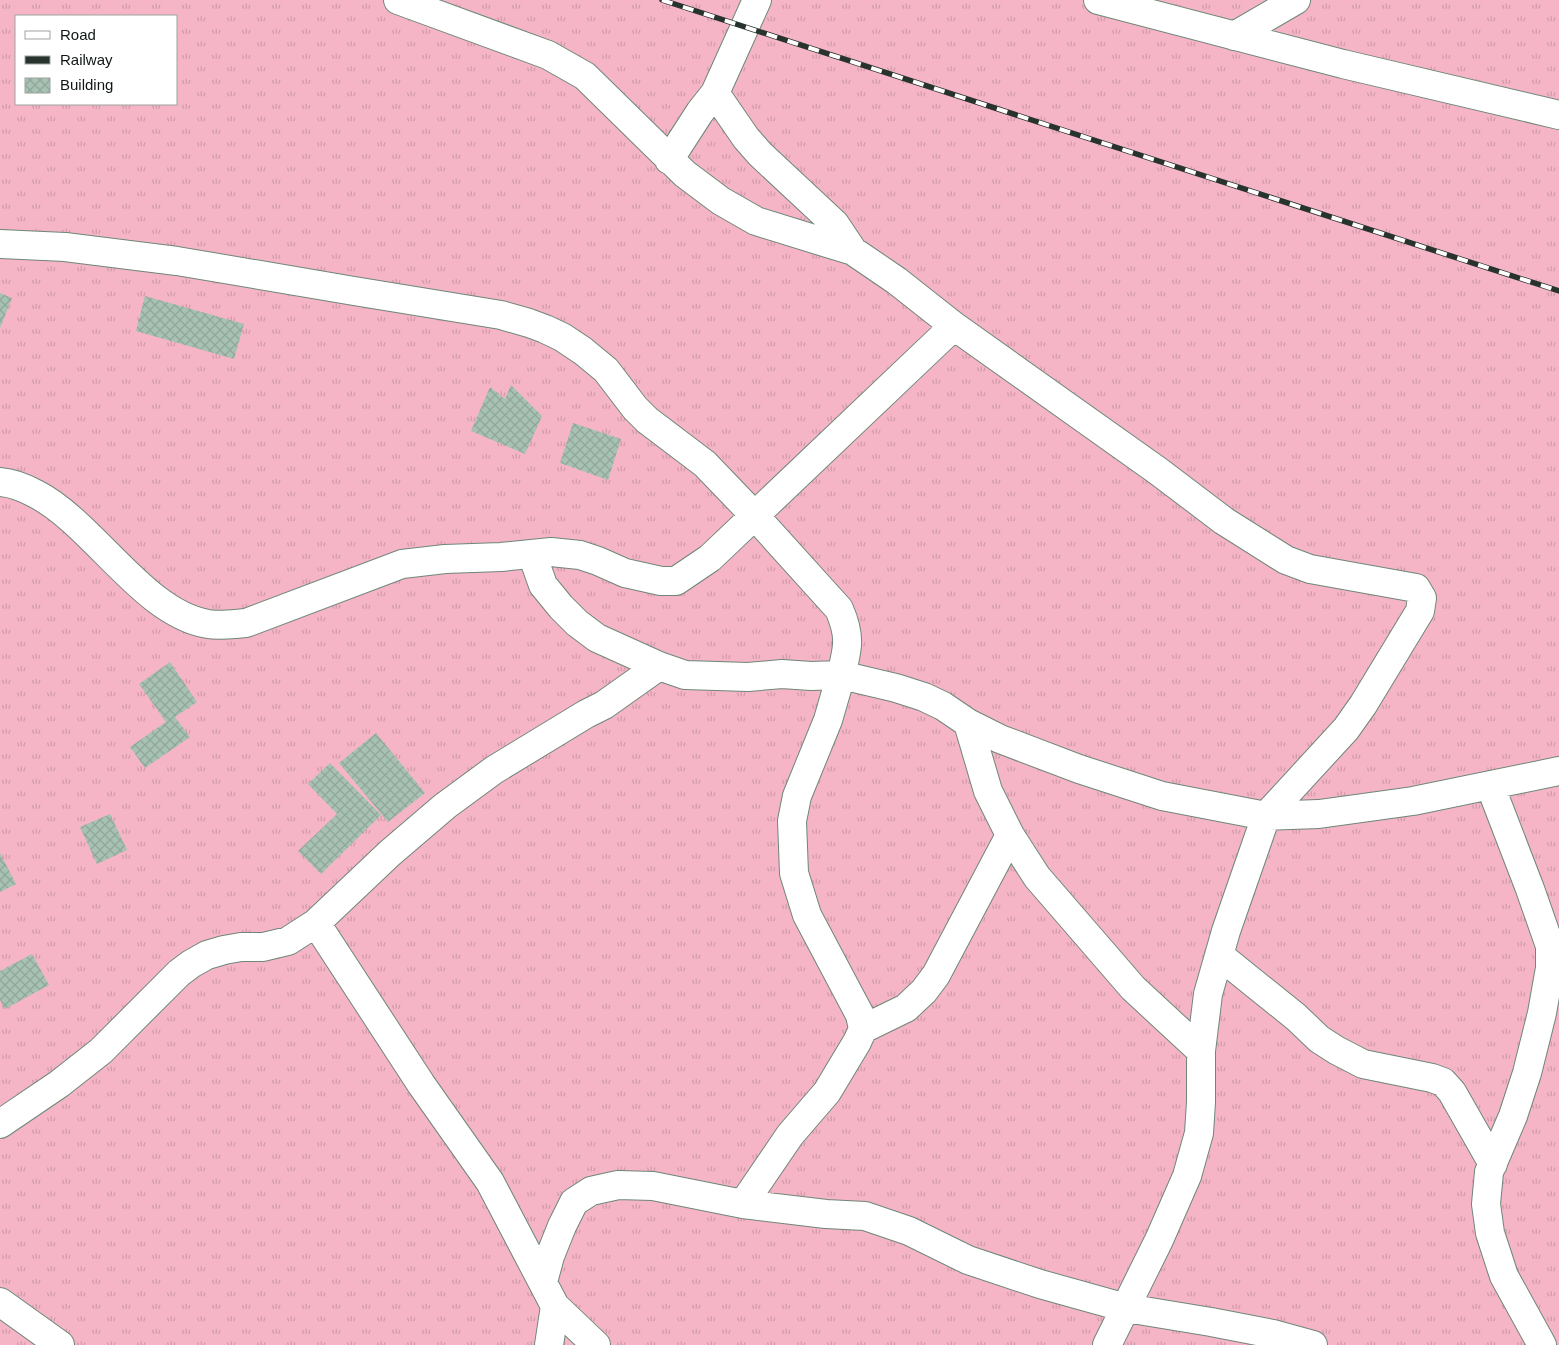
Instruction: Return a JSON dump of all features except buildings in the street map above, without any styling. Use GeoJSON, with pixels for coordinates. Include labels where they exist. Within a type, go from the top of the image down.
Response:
{"type":"FeatureCollection","features":[{"type":"Feature","properties":{"kind":"street"},"geometry":{"type":"LineString","coordinates":[[398,0],[539,52],[568,65],[585,76],[684,174],[721,201],[756,222],[853,251],[954,326],[1158,471],[1224,521],[1286,560],[1310,569],[1416,588],[1422,598],[1420,611],[1363,705],[1346,729],[1266,816],[1226,930],[1208,994],[1201,1051],[1199,1133],[1187,1176],[1107,1345]]}},
{"type":"Feature","properties":{"kind":"street"},"geometry":{"type":"LineString","coordinates":[[669,160],[696,118],[715,93],[757,0]]}},
{"type":"Feature","properties":{"kind":"street"},"geometry":{"type":"LineString","coordinates":[[1098,0],[1344,64],[1559,115]]}},
{"type":"Feature","properties":{"kind":"street"},"geometry":{"type":"LineString","coordinates":[[1234,36],[1296,0]]}},
{"type":"Feature","properties":{"kind":"street"},"geometry":{"type":"LineString","coordinates":[[715,93],[746,138],[760,154],[835,224],[853,251]]}},
{"type":"Feature","properties":{"kind":"street"},"geometry":{"type":"LineString","coordinates":[[0,244],[65,247],[178,261],[354,292],[501,315],[529,322],[562,337],[606,370],[635,408],[647,420],[704,464],[755,516],[839,609],[846,625],[848,638],[846,654],[828,720],[797,796],[792,821],[794,873],[807,915],[860,1015],[863,1029],[827,1092],[790,1135],[743,1204]]}},
{"type":"Feature","properties":{"kind":"street"},"geometry":{"type":"LineString","coordinates":[[0,482],[25,488],[58,507],[141,586],[167,607],[191,619],[208,624],[246,623],[402,564],[445,559],[501,557],[551,552],[580,555],[625,573],[661,582],[676,580],[710,558],[954,326]]}},
{"type":"Feature","properties":{"kind":"street"},"geometry":{"type":"LineString","coordinates":[[532,554],[543,585],[561,607],[578,623],[597,638],[659,666],[685,675],[748,677],[782,674],[811,676],[841,675],[896,688],[944,706],[968,723],[1000,739],[1035,753],[1162,796],[1266,816],[1319,814],[1404,803],[1559,771]]}},
{"type":"Feature","properties":{"kind":"street"},"geometry":{"type":"LineString","coordinates":[[0,1124],[59,1084],[101,1051],[179,973],[191,964],[207,955],[224,950],[241,947],[263,947],[288,941],[316,923],[390,853],[445,806],[494,770],[604,705],[659,666]]}},
{"type":"Feature","properties":{"kind":"street"},"geometry":{"type":"LineString","coordinates":[[968,723],[988,791],[1010,835],[1036,877],[1133,988],[1201,1051]]}},
{"type":"Feature","properties":{"kind":"street"},"geometry":{"type":"LineString","coordinates":[[1490,785],[1550,946],[1550,968],[1542,1013],[1527,1073],[1513,1116],[1489,1172],[1486,1204],[1490,1233],[1504,1276],[1542,1345]]}},
{"type":"Feature","properties":{"kind":"street"},"geometry":{"type":"LineString","coordinates":[[863,1029],[906,1008],[924,991],[936,975],[1010,835]]}},
{"type":"Feature","properties":{"kind":"street"},"geometry":{"type":"LineString","coordinates":[[316,923],[421,1084],[490,1182],[555,1306],[596,1345]]}},
{"type":"Feature","properties":{"kind":"street"},"geometry":{"type":"LineString","coordinates":[[1219,955],[1296,1017],[1319,1039],[1336,1050],[1363,1064],[1443,1082],[1452,1092],[1493,1164]]}},
{"type":"Feature","properties":{"kind":"street"},"geometry":{"type":"LineString","coordinates":[[543,1282],[550,1256],[574,1202],[591,1190],[618,1185],[653,1186],[743,1204],[826,1214],[865,1216],[909,1231],[968,1260],[1040,1284],[1126,1308],[1228,1325],[1273,1334],[1313,1345]]}},
{"type":"Feature","properties":{"kind":"street"},"geometry":{"type":"LineString","coordinates":[[0,1302],[60,1345]]}},
{"type":"Feature","properties":{"kind":"street"},"geometry":{"type":"LineString","coordinates":[[549,1345],[555,1306]]}},
{"type":"Feature","properties":{"kind":"green space"},"geometry":{"type":"Polygon","coordinates":[[[0,0],[1559,0],[1559,1345],[0,1345],[0,0]]]}},
{"type":"Feature","properties":{"kind":"railway"},"geometry":{"type":"LineString","coordinates":[[662,0],[1559,291]]}}]}
